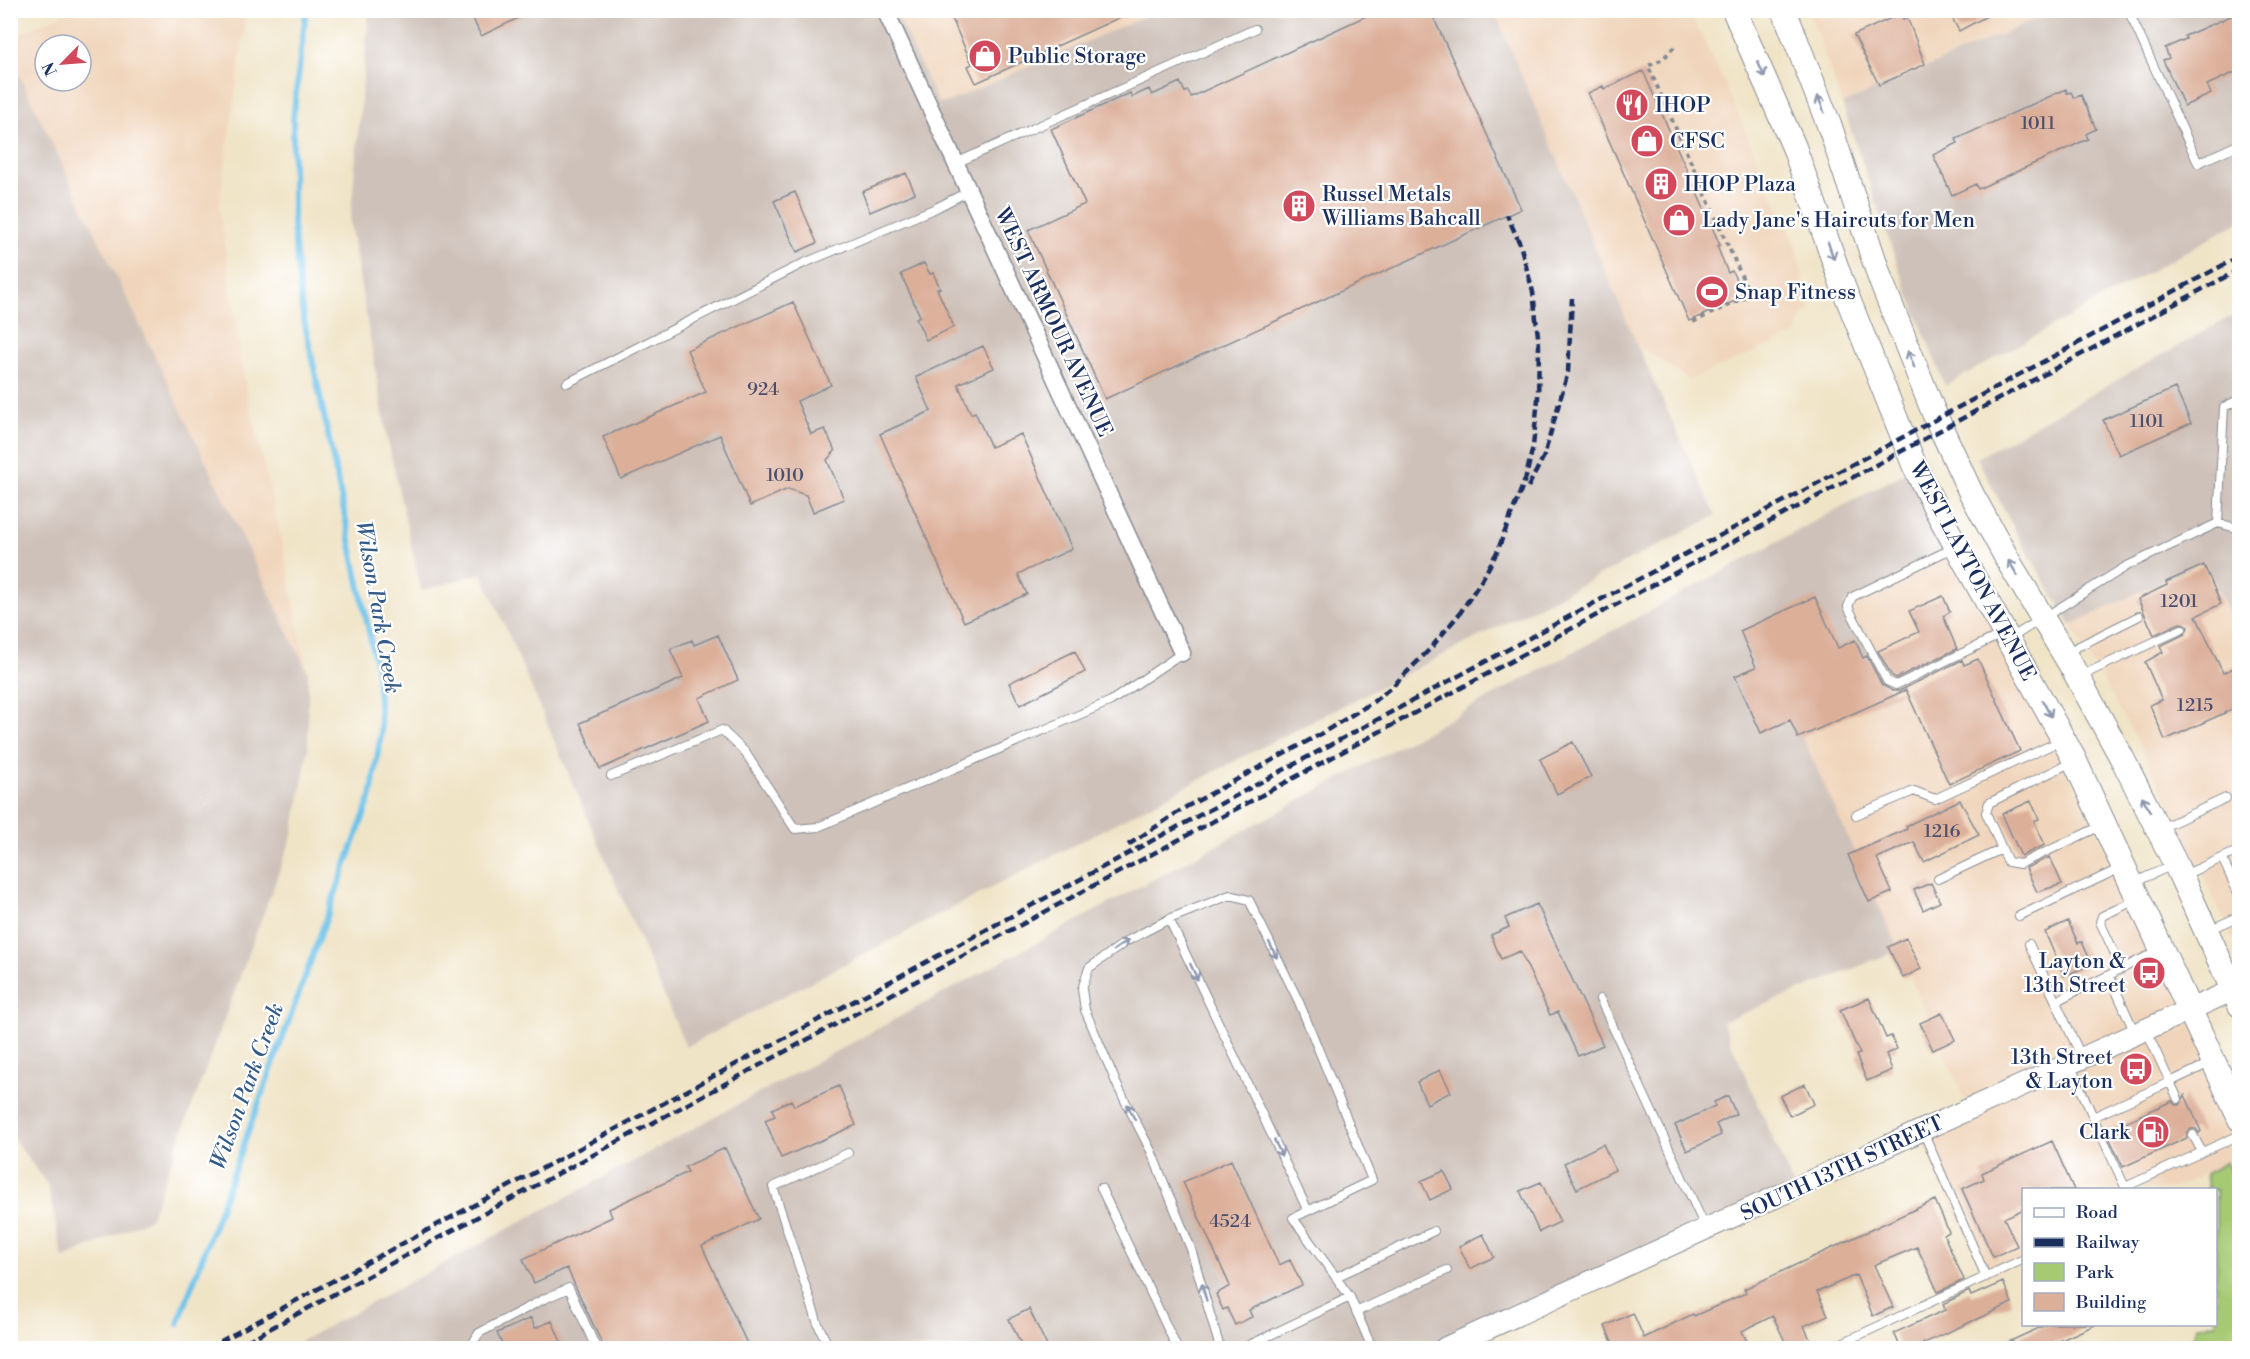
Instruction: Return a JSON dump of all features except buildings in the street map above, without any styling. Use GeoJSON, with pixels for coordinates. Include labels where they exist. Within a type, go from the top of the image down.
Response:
{"type":"FeatureCollection","features":[{"type":"Feature","properties":{"kind":"main road","name":"WEST LAYTON AVENUE"},"geometry":{"type":"LineString","coordinates":[[1784,10],[1827,120],[1881,281],[1917,375],[1970,490],[2122,758],[2237,994]]}},
{"type":"Feature","properties":{"kind":"main road","name":"WEST LAYTON AVENUE"},"geometry":{"type":"LineString","coordinates":[[1740,12],[1794,147],[1844,289],[1920,476],[2069,750],[2240,1119]]}},
{"type":"Feature","properties":{"kind":"street","name":"WEST ARMOUR AVENUE"},"geometry":{"type":"LineString","coordinates":[[885,10],[1182,652]]}},
{"type":"Feature","properties":{"kind":"street","name":"SOUTH 13TH STREET"},"geometry":{"type":"LineString","coordinates":[[1445,1348],[2190,1010],[2237,994]]}},
{"type":"Feature","properties":{"kind":"lane"},"geometry":{"type":"LineString","coordinates":[[2128,10],[2198,163],[2240,144]]}},
{"type":"Feature","properties":{"kind":"lane"},"geometry":{"type":"LineString","coordinates":[[956,163],[1255,29]]}},
{"type":"Feature","properties":{"kind":"lane"},"geometry":{"type":"LineString","coordinates":[[567,383],[802,264],[936,208],[969,191]]}},
{"type":"Feature","properties":{"kind":"lane"},"geometry":{"type":"LineString","coordinates":[[2218,523],[2224,407],[2240,399]]}},
{"type":"Feature","properties":{"kind":"lane"},"geometry":{"type":"LineString","coordinates":[[1957,546],[1852,597],[1848,607],[1887,681],[1896,685],[2043,619],[2127,567],[2218,523],[2240,529]]}},
{"type":"Feature","properties":{"kind":"lane"},"geometry":{"type":"LineString","coordinates":[[2064,653],[2139,616]]}},
{"type":"Feature","properties":{"kind":"lane"},"geometry":{"type":"LineString","coordinates":[[2078,677],[2182,629]]}},
{"type":"Feature","properties":{"kind":"lane"},"geometry":{"type":"LineString","coordinates":[[610,776],[722,730],[745,752],[795,829],[818,827],[1112,701],[1182,652]]}},
{"type":"Feature","properties":{"kind":"lane"},"geometry":{"type":"LineString","coordinates":[[1856,815],[1914,791],[1935,799],[2069,750]]}},
{"type":"Feature","properties":{"kind":"lane"},"geometry":{"type":"LineString","coordinates":[[2069,750],[1989,803],[1986,813],[2008,862],[2020,864],[2104,824]]}},
{"type":"Feature","properties":{"kind":"lane"},"geometry":{"type":"LineString","coordinates":[[2158,829],[2226,798]]}},
{"type":"Feature","properties":{"kind":"lane"},"geometry":{"type":"LineString","coordinates":[[1938,879],[2002,849]]}},
{"type":"Feature","properties":{"kind":"lane"},"geometry":{"type":"LineString","coordinates":[[2019,916],[2222,858],[2240,850]]}},
{"type":"Feature","properties":{"kind":"lane"},"geometry":{"type":"LineString","coordinates":[[2222,858],[2240,897]]}},
{"type":"Feature","properties":{"kind":"lane"},"geometry":{"type":"LineString","coordinates":[[2122,969],[2100,922],[2102,916],[2131,883]]}},
{"type":"Feature","properties":{"kind":"lane"},"geometry":{"type":"LineString","coordinates":[[1220,1348],[1191,1249],[1150,1151],[1118,1087],[1085,1010],[1082,989],[1089,968],[1127,941],[1169,920],[1230,895],[1249,900],[1299,1002],[1372,1180],[1293,1218],[1350,1297],[1372,1348]]}},
{"type":"Feature","properties":{"kind":"lane"},"geometry":{"type":"LineString","coordinates":[[2206,931],[2240,916]]}},
{"type":"Feature","properties":{"kind":"lane"},"geometry":{"type":"LineString","coordinates":[[1169,920],[1308,1211]]}},
{"type":"Feature","properties":{"kind":"lane"},"geometry":{"type":"LineString","coordinates":[[2029,944],[2055,1001],[2094,1117],[2125,1187],[2240,1135]]}},
{"type":"Feature","properties":{"kind":"lane"},"geometry":{"type":"LineString","coordinates":[[2055,1001],[2162,949]]}},
{"type":"Feature","properties":{"kind":"lane"},"geometry":{"type":"LineString","coordinates":[[2109,975],[2178,1099]]}},
{"type":"Feature","properties":{"kind":"lane"},"geometry":{"type":"LineString","coordinates":[[1600,999],[1707,1230]]}},
{"type":"Feature","properties":{"kind":"lane"},"geometry":{"type":"LineString","coordinates":[[2094,1117],[2214,1061]]}},
{"type":"Feature","properties":{"kind":"lane"},"geometry":{"type":"LineString","coordinates":[[1923,1130],[1986,1277]]}},
{"type":"Feature","properties":{"kind":"lane"},"geometry":{"type":"LineString","coordinates":[[2193,1135],[2202,1152]]}},
{"type":"Feature","properties":{"kind":"lane"},"geometry":{"type":"LineString","coordinates":[[829,1348],[818,1324],[773,1187],[848,1153]]}},
{"type":"Feature","properties":{"kind":"lane"},"geometry":{"type":"LineString","coordinates":[[1101,1188],[1177,1348]]}},
{"type":"Feature","properties":{"kind":"lane"},"geometry":{"type":"LineString","coordinates":[[1336,1277],[1434,1231]]}},
{"type":"Feature","properties":{"kind":"lane"},"geometry":{"type":"LineString","coordinates":[[1831,1348],[2022,1260]]}},
{"type":"Feature","properties":{"kind":"lane"},"geometry":{"type":"LineString","coordinates":[[1356,1312],[1447,1270]]}},
{"type":"Feature","properties":{"kind":"lane"},"geometry":{"type":"LineString","coordinates":[[470,1348],[479,1333],[569,1288],[596,1348]]}},
{"type":"Feature","properties":{"kind":"lane"},"geometry":{"type":"LineString","coordinates":[[1243,1348],[1350,1297]]}},
{"type":"Feature","properties":{"kind":"path"},"geometry":{"type":"LineString","coordinates":[[1674,47],[1663,59],[1648,66],[1750,295],[1693,322]]}},
{"type":"Feature","properties":{"kind":"shaded area"},"geometry":{"type":"Polygon","coordinates":[[[69,11],[247,11],[219,207],[246,390],[279,528],[308,673],[11,58],[11,38],[69,11]]]}},
{"type":"Feature","properties":{"kind":"shaded area"},"geometry":{"type":"Polygon","coordinates":[[[369,11],[895,11],[938,103],[948,102],[1157,11],[1494,11],[1637,345],[1716,516],[1258,749],[686,1047],[482,573],[421,591],[387,437],[350,223],[369,11]]]}},
{"type":"Feature","properties":{"kind":"shaded area","name":"Public Storage"},"geometry":{"type":"Polygon","coordinates":[[[895,11],[1157,11],[948,102],[938,103],[895,11]]]}},
{"type":"Feature","properties":{"kind":"shaded area"},"geometry":{"type":"Polygon","coordinates":[[[1494,11],[1689,11],[1717,67],[1796,247],[1811,311],[1804,314],[1796,334],[1689,380],[1637,345],[1494,11]]]}},
{"type":"Feature","properties":{"kind":"shaded area"},"geometry":{"type":"Polygon","coordinates":[[[1809,11],[2055,11],[1842,104],[1809,11]]]}},
{"type":"Feature","properties":{"kind":"shaded area"},"geometry":{"type":"Polygon","coordinates":[[[2055,11],[2239,11],[2239,222],[1945,386],[1899,269],[1842,104],[2055,11]]]}},
{"type":"Feature","properties":{"kind":"shaded area"},"geometry":{"type":"Polygon","coordinates":[[[11,58],[308,673],[308,750],[293,834],[150,1219],[63,1259],[47,1184],[10,1134],[11,58]]]}},
{"type":"Feature","properties":{"kind":"shaded area"},"geometry":{"type":"Polygon","coordinates":[[[2239,312],[2239,633],[2204,561],[2071,625],[2019,538],[1977,458],[2239,312]]]}},
{"type":"Feature","properties":{"kind":"shaded area"},"geometry":{"type":"Polygon","coordinates":[[[1915,467],[1958,549],[1844,604],[1891,694],[1802,736],[1899,950],[1722,1022],[1795,1189],[1445,1348],[288,1348],[1915,467]]]}},
{"type":"Feature","properties":{"kind":"shaded area"},"geometry":{"type":"Polygon","coordinates":[[[1958,549],[2239,1119],[2239,1154],[2206,1174],[2174,1188],[2022,1188],[2022,1259],[1986,1277],[1918,1132],[1969,1109],[1802,736],[1844,604],[1958,549]]]}},
{"type":"Feature","properties":{"kind":"shaded area"},"geometry":{"type":"Polygon","coordinates":[[[2204,560],[2239,633],[2239,946],[2231,936],[2167,799],[2134,735],[2071,625],[2204,560]]]}},
{"type":"Feature","properties":{"kind":"green space"},"geometry":{"type":"Polygon","coordinates":[[[2226,1162],[2239,1190],[2239,1348],[2190,1348],[2197,1326],[2217,1326],[2217,1188],[2208,1188],[2206,1174],[2226,1162]]]}},
{"type":"Feature","properties":{"kind":"waterway","name":"Wilson Park Creek"},"geometry":{"type":"LineString","coordinates":[[178,1324],[371,796],[381,734],[377,670],[302,310],[293,225],[293,118],[306,10]]}},
{"type":"Feature","properties":{"kind":"railway"},"geometry":{"type":"LineString","coordinates":[[1128,845],[1186,807],[1319,735],[1373,702],[1430,649],[1460,613],[1483,578],[1497,552],[1526,477],[1533,446],[1538,399],[1539,345],[1533,292],[1520,244],[1507,215]]}},
{"type":"Feature","properties":{"kind":"railway"},"geometry":{"type":"LineString","coordinates":[[208,1348],[2240,256]]}},
{"type":"Feature","properties":{"kind":"railway"},"geometry":{"type":"LineString","coordinates":[[234,1348],[2240,269]]}},
{"type":"Feature","properties":{"kind":"railway"},"geometry":{"type":"LineString","coordinates":[[1528,487],[1544,456],[1568,372],[1572,298]]}},
{"type":"Feature","properties":{"kind":"place","name":"Public Storage"},"geometry":{"type":"Point","coordinates":[985,56]}},
{"type":"Feature","properties":{"kind":"place","name":"IHOP"},"geometry":{"type":"Point","coordinates":[1632,105]}},
{"type":"Feature","properties":{"kind":"place","name":"CFSC"},"geometry":{"type":"Point","coordinates":[1647,141]}},
{"type":"Feature","properties":{"kind":"place","name":"IHOP Plaza"},"geometry":{"type":"Point","coordinates":[1661,184]}},
{"type":"Feature","properties":{"kind":"place","name":"Russel Metals Williams Bahcall"},"geometry":{"type":"Point","coordinates":[1299,206]}},
{"type":"Feature","properties":{"kind":"place","name":"Lady Jane's Haircuts for Men"},"geometry":{"type":"Point","coordinates":[1679,220]}},
{"type":"Feature","properties":{"kind":"place","name":"Snap Fitness"},"geometry":{"type":"Point","coordinates":[1712,292]}},
{"type":"Feature","properties":{"kind":"place","name":"Layton & 13th Street"},"geometry":{"type":"Point","coordinates":[2149,973]}},
{"type":"Feature","properties":{"kind":"place","name":"13th Street & Layton"},"geometry":{"type":"Point","coordinates":[2136,1069]}},
{"type":"Feature","properties":{"kind":"place","name":"Clark"},"geometry":{"type":"Point","coordinates":[2153,1132]}}]}
